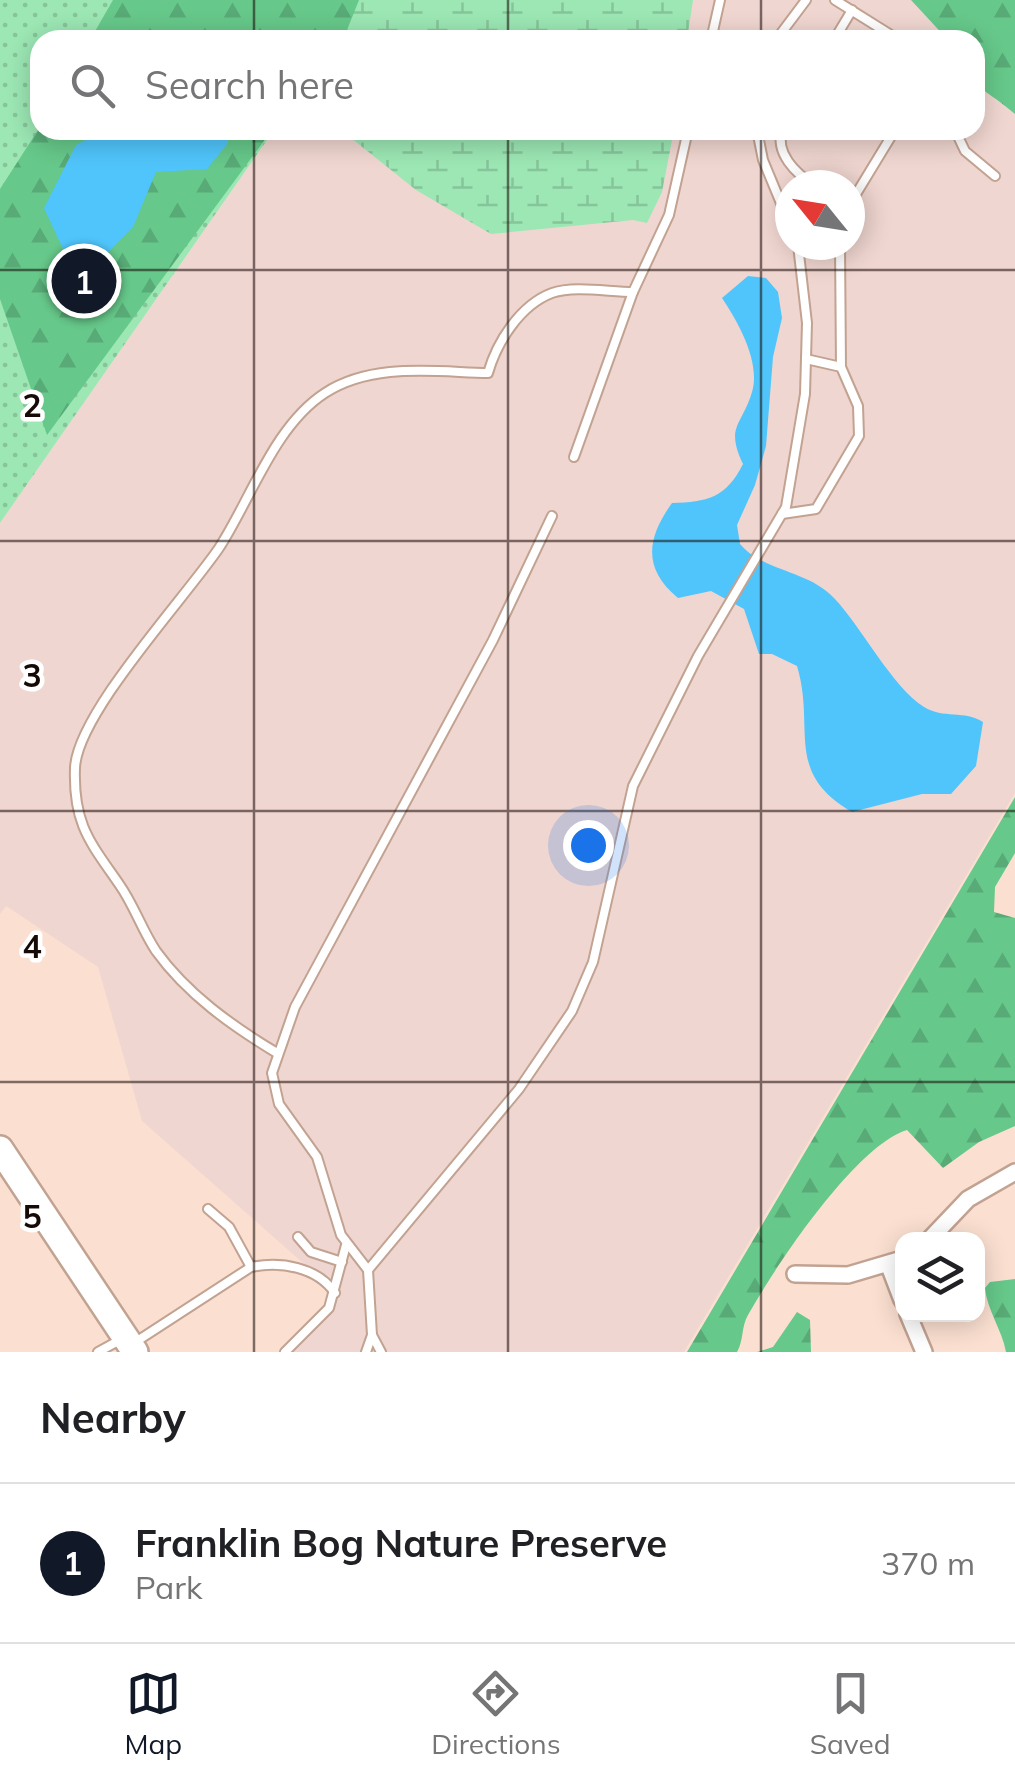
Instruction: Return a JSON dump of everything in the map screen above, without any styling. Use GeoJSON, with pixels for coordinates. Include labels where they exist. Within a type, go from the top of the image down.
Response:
{"type":"FeatureCollection","features":[{"type":"Feature","properties":{"kind":"main road"},"geometry":{"type":"LineString","coordinates":[[0,1149],[130,1345]]}},
{"type":"Feature","properties":{"kind":"street"},"geometry":{"type":"LineString","coordinates":[[936,1232],[968,1198],[1015,1172]]}},
{"type":"Feature","properties":{"kind":"street"},"geometry":{"type":"LineString","coordinates":[[795,1274],[848,1275],[895,1263]]}},
{"type":"Feature","properties":{"kind":"street"},"geometry":{"type":"LineString","coordinates":[[911,1322],[924,1352]]}},
{"type":"Feature","properties":{"kind":"lane"},"geometry":{"type":"LineString","coordinates":[[713,30],[720,0]]}},
{"type":"Feature","properties":{"kind":"lane"},"geometry":{"type":"LineString","coordinates":[[784,30],[806,0]]}},
{"type":"Feature","properties":{"kind":"lane"},"geometry":{"type":"LineString","coordinates":[[835,0],[883,30]]}},
{"type":"Feature","properties":{"kind":"lane"},"geometry":{"type":"LineString","coordinates":[[840,30],[852,10]]}},
{"type":"Feature","properties":{"kind":"lane"},"geometry":{"type":"LineString","coordinates":[[574,457],[633,292],[670,215],[686,140]]}},
{"type":"Feature","properties":{"kind":"lane"},"geometry":{"type":"LineString","coordinates":[[759,140],[775,188]]}},
{"type":"Feature","properties":{"kind":"lane"},"geometry":{"type":"LineString","coordinates":[[779,140],[788,164],[795,170]]}},
{"type":"Feature","properties":{"kind":"lane"},"geometry":{"type":"LineString","coordinates":[[865,179],[889,140]]}},
{"type":"Feature","properties":{"kind":"lane"},"geometry":{"type":"LineString","coordinates":[[960,140],[965,151],[995,176]]}},
{"type":"Feature","properties":{"kind":"lane"},"geometry":{"type":"LineString","coordinates":[[368,1270],[519,1089],[572,1011],[593,962],[632,786],[720,619],[782,514],[805,394],[808,323],[800,260]]}},
{"type":"Feature","properties":{"kind":"lane"},"geometry":{"type":"LineString","coordinates":[[782,514],[816,509],[858,436],[858,406],[841,367],[840,260]]}},
{"type":"Feature","properties":{"kind":"lane"},"geometry":{"type":"LineString","coordinates":[[277,1052],[214,1010],[154,948],[119,884],[84,838],[76,798],[79,746],[124,675],[220,546],[294,422],[324,393],[376,373],[488,373],[502,339],[537,302],[554,292],[633,292]]}},
{"type":"Feature","properties":{"kind":"lane"},"geometry":{"type":"LineString","coordinates":[[806,360],[841,367]]}},
{"type":"Feature","properties":{"kind":"lane"},"geometry":{"type":"LineString","coordinates":[[380,1352],[372,1335],[368,1270],[346,1245],[317,1157],[279,1104],[272,1074],[294,1007],[493,640],[552,516]]}},
{"type":"Feature","properties":{"kind":"lane"},"geometry":{"type":"LineString","coordinates":[[208,1209],[228,1227],[250,1266]]}},
{"type":"Feature","properties":{"kind":"lane"},"geometry":{"type":"LineString","coordinates":[[298,1238],[311,1252],[342,1262]]}},
{"type":"Feature","properties":{"kind":"lane"},"geometry":{"type":"LineString","coordinates":[[285,1352],[323,1318],[335,1293],[346,1245]]}},
{"type":"Feature","properties":{"kind":"lane"},"geometry":{"type":"LineString","coordinates":[[98,1352],[130,1345],[250,1266],[271,1265],[316,1273],[335,1293]]}},
{"type":"Feature","properties":{"kind":"lane"},"geometry":{"type":"LineString","coordinates":[[366,1352],[372,1335]]}},
{"type":"Feature","properties":{"kind":"shaded area"},"geometry":{"type":"Polygon","coordinates":[[[673,0],[1015,0],[1015,793],[684,1352],[279,1352],[337,1293],[142,1121],[98,967],[6,906],[0,914],[0,523],[267,140],[985,140],[985,30],[667,30],[673,0]]]}},
{"type":"Feature","properties":{"kind":"green space"},"geometry":{"type":"Polygon","coordinates":[[[0,0],[375,0],[364,30],[30,30],[30,140],[267,140],[0,523],[0,0]]]}},
{"type":"Feature","properties":{"kind":"green space"},"geometry":{"type":"Polygon","coordinates":[[[113,0],[373,0],[362,30],[96,30],[113,0]]]}},
{"type":"Feature","properties":{"kind":"green space"},"geometry":{"type":"Polygon","coordinates":[[[359,0],[693,0],[688,30],[347,30],[359,0]]]}},
{"type":"Feature","properties":{"kind":"green space"},"geometry":{"type":"Polygon","coordinates":[[[911,0],[1015,0],[1015,114],[985,91],[985,30],[939,30],[911,0]]]}},
{"type":"Feature","properties":{"kind":"green space"},"geometry":{"type":"Polygon","coordinates":[[[32,140],[265,140],[47,435],[0,299],[0,189],[32,140]]]}},
{"type":"Feature","properties":{"kind":"green space"},"geometry":{"type":"Polygon","coordinates":[[[354,140],[672,140],[662,192],[647,223],[633,220],[491,234],[416,190],[354,140]]]}},
{"type":"Feature","properties":{"kind":"green space"},"geometry":{"type":"Polygon","coordinates":[[[1015,797],[1015,853],[995,887],[994,912],[1015,918],[1015,1126],[979,1142],[943,1168],[907,1130],[886,1141],[841,1183],[796,1240],[748,1315],[737,1352],[687,1352],[1015,797]]]}},
{"type":"Feature","properties":{"kind":"green space"},"geometry":{"type":"Polygon","coordinates":[[[1015,1279],[1015,1352],[1006,1352],[985,1288],[990,1282],[1015,1279]]]}},
{"type":"Feature","properties":{"kind":"green space"},"geometry":{"type":"Polygon","coordinates":[[[797,1312],[810,1320],[811,1352],[757,1352],[773,1347],[797,1312]]]}},
{"type":"Feature","properties":{"kind":"water"},"geometry":{"type":"Polygon","coordinates":[[[86,140],[228,143],[207,169],[156,172],[133,227],[93,268],[65,253],[44,208],[76,145],[86,140]]]}},
{"type":"Feature","properties":{"kind":"water"},"geometry":{"type":"Polygon","coordinates":[[[748,276],[766,278],[778,292],[782,318],[773,357],[766,446],[755,485],[737,525],[740,544],[761,560],[812,582],[834,598],[900,685],[924,707],[983,722],[976,766],[951,794],[922,794],[852,812],[831,797],[809,765],[797,666],[772,654],[759,654],[744,609],[711,591],[678,598],[658,575],[653,541],[672,503],[714,496],[730,484],[743,464],[735,433],[752,392],[753,368],[741,330],[722,298],[748,276]]]}},
{"type":"Feature","properties":{"kind":"place","name":"Franklin Bog Nature Preserve"},"geometry":{"type":"Point","coordinates":[84,281]}}]}
